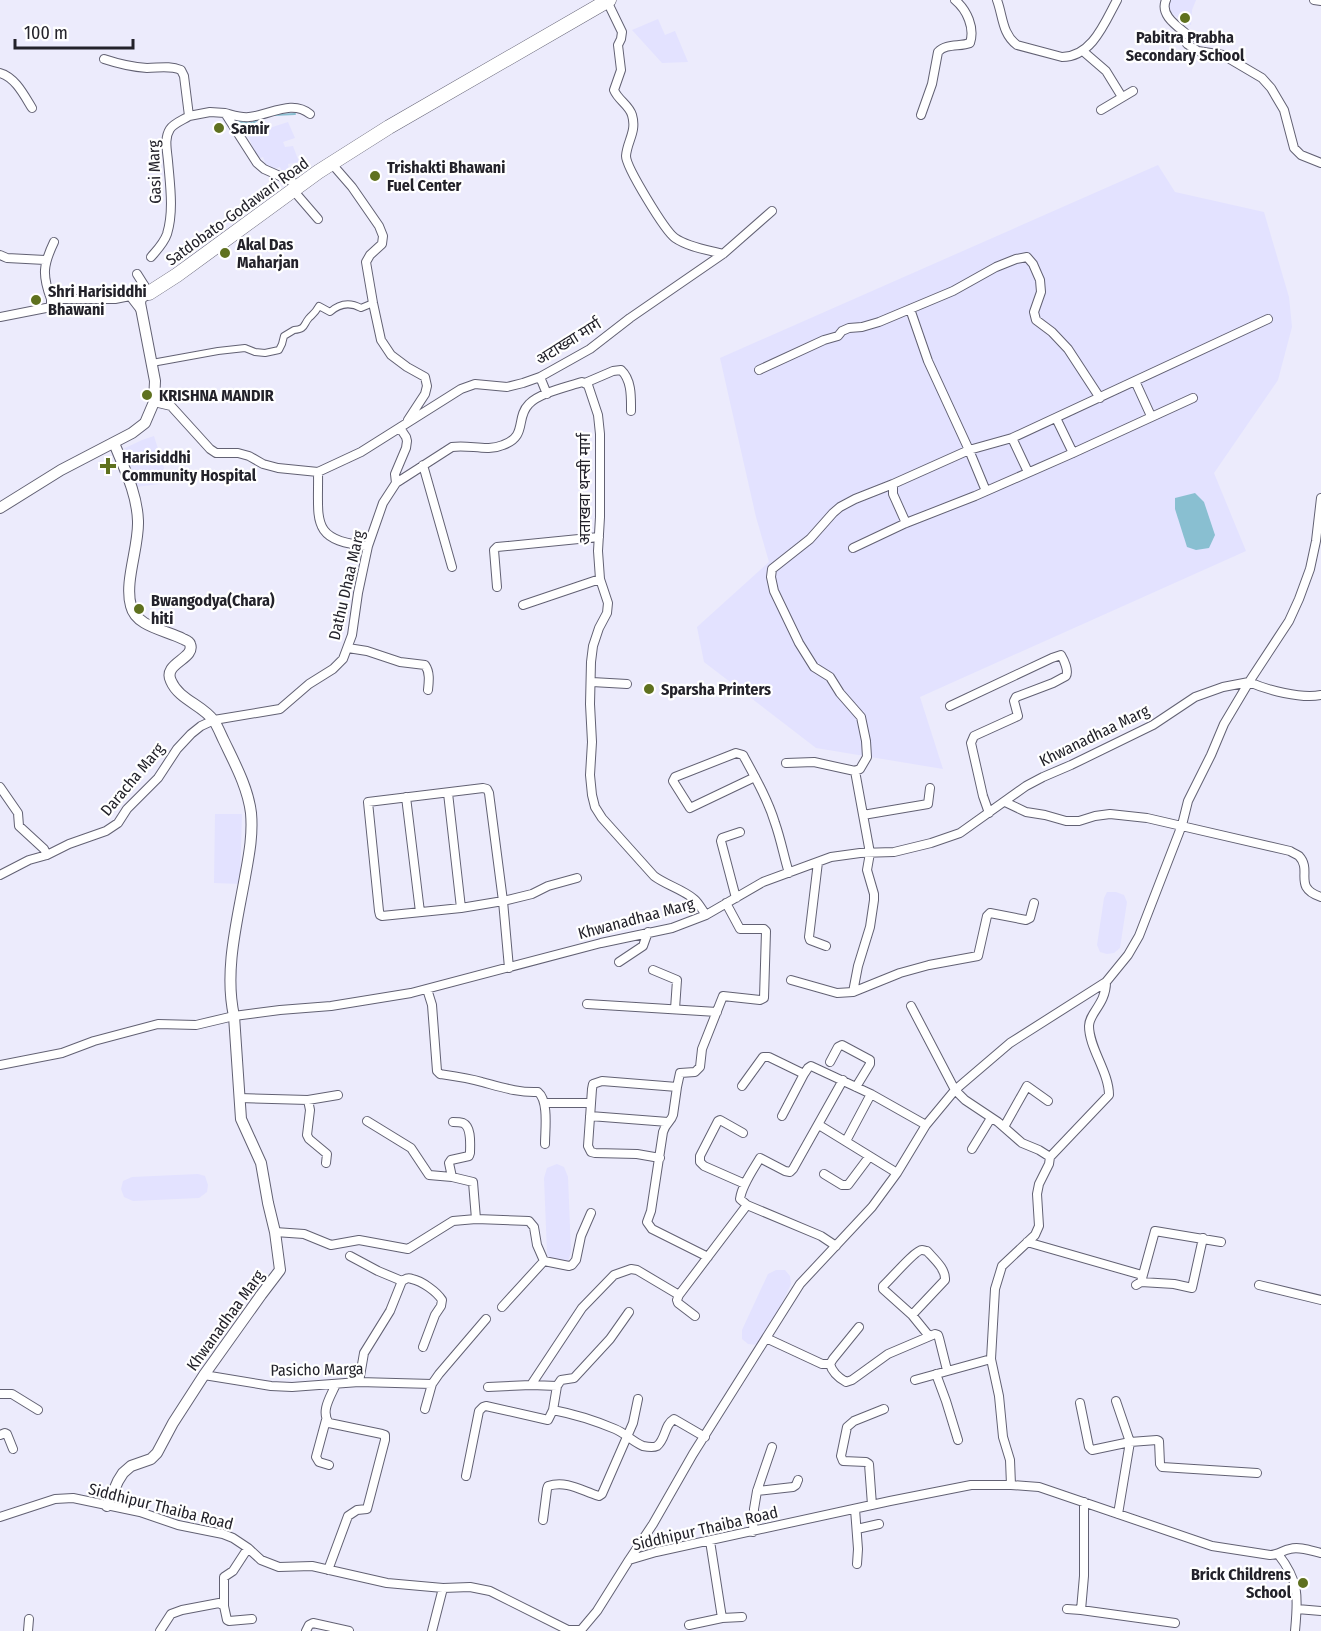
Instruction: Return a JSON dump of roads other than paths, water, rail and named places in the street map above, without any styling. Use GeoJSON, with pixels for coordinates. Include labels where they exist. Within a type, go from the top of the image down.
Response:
{"type":"FeatureCollection","features":[{"type":"Feature","properties":{"kind":"main road","name":"Satdobato-Godawari Road"},"geometry":{"type":"LineString","coordinates":[[149,292],[177,275],[318,172],[389,127],[603,2]]}},
{"type":"Feature","properties":{"kind":"street"},"geometry":{"type":"LineString","coordinates":[[921,115],[932,84],[940,48],[966,45],[972,39],[969,20],[960,4],[955,0]]}},
{"type":"Feature","properties":{"kind":"street"},"geometry":{"type":"LineString","coordinates":[[997,0],[1005,30],[1017,45],[1062,57],[1084,52],[1104,24],[1117,0]]}},
{"type":"Feature","properties":{"kind":"street"},"geometry":{"type":"LineString","coordinates":[[1166,0],[1163,6],[1166,15],[1190,37],[1187,44],[1198,51],[1223,55],[1262,78],[1284,110],[1294,148],[1301,155],[1321,163]]}},
{"type":"Feature","properties":{"kind":"street"},"geometry":{"type":"LineString","coordinates":[[1314,0],[1321,1]]}},
{"type":"Feature","properties":{"kind":"street"},"geometry":{"type":"LineString","coordinates":[[603,2],[622,32],[618,55],[621,70],[614,90],[616,97],[632,113],[634,127],[626,157],[634,175],[666,230],[676,239],[723,254]]}},
{"type":"Feature","properties":{"kind":"street"},"geometry":{"type":"LineString","coordinates":[[1084,52],[1106,71],[1122,97]]}},
{"type":"Feature","properties":{"kind":"street"},"geometry":{"type":"LineString","coordinates":[[104,59],[125,66],[148,68],[169,66],[181,70],[189,117],[210,112],[248,117],[282,108],[298,107],[310,114]]}},
{"type":"Feature","properties":{"kind":"street"},"geometry":{"type":"LineString","coordinates":[[0,73],[4,73],[11,79],[32,108]]}},
{"type":"Feature","properties":{"kind":"street"},"geometry":{"type":"LineString","coordinates":[[1101,111],[1133,91]]}},
{"type":"Feature","properties":{"kind":"street"},"geometry":{"type":"LineString","coordinates":[[225,113],[256,163],[291,181],[318,219]]}},
{"type":"Feature","properties":{"kind":"street","name":"Gasi Marg"},"geometry":{"type":"LineString","coordinates":[[151,257],[161,246],[170,219],[171,193],[167,134],[171,126],[189,117]]}},
{"type":"Feature","properties":{"kind":"street"},"geometry":{"type":"LineString","coordinates":[[332,164],[352,187],[379,226],[383,236],[382,244],[366,262],[372,303],[381,340],[392,355],[425,377],[427,387],[425,394],[403,426],[407,441],[395,474],[396,483],[452,447],[461,445],[501,447],[512,442],[519,434],[522,417],[528,405],[536,399],[613,371],[621,370],[626,374],[630,387],[631,411]]}},
{"type":"Feature","properties":{"kind":"street","name":"अटाख्वा मार्ग"},"geometry":{"type":"LineString","coordinates":[[318,472],[361,452],[461,389],[475,384],[507,387],[523,383],[540,377],[590,350],[630,318],[723,254],[772,211]]}},
{"type":"Feature","properties":{"kind":"street"},"geometry":{"type":"LineString","coordinates":[[0,317],[51,307],[51,299],[45,285],[45,260],[54,242]]}},
{"type":"Feature","properties":{"kind":"street"},"geometry":{"type":"LineString","coordinates":[[0,255],[7,258],[45,260]]}},
{"type":"Feature","properties":{"kind":"street"},"geometry":{"type":"LineString","coordinates":[[759,370],[824,340],[838,336],[842,331],[879,322],[953,291],[996,267],[1027,257],[1040,280],[1041,292],[1034,312],[1036,320],[1052,332],[1068,349],[1100,398]]}},
{"type":"Feature","properties":{"kind":"street"},"geometry":{"type":"LineString","coordinates":[[0,508],[61,470],[132,433],[145,423],[154,402],[155,381],[140,309],[141,298],[149,292],[137,274]]}},
{"type":"Feature","properties":{"kind":"street"},"geometry":{"type":"LineString","coordinates":[[51,299],[130,296],[140,309]]}},
{"type":"Feature","properties":{"kind":"street"},"geometry":{"type":"LineString","coordinates":[[152,363],[190,357],[205,352],[245,348],[265,353],[279,350],[285,336],[303,327],[319,306],[330,312],[337,306],[353,304],[362,308],[372,303]]}},
{"type":"Feature","properties":{"kind":"street"},"geometry":{"type":"LineString","coordinates":[[910,309],[928,361],[986,491]]}},
{"type":"Feature","properties":{"kind":"street"},"geometry":{"type":"LineString","coordinates":[[786,763],[814,762],[855,771],[860,769],[867,757],[861,717],[840,693],[830,677],[814,667],[787,620],[774,591],[771,577],[772,570],[810,539],[840,507],[969,450],[1012,438],[1268,319]]}},
{"type":"Feature","properties":{"kind":"street"},"geometry":{"type":"LineString","coordinates":[[540,377],[547,394]]}},
{"type":"Feature","properties":{"kind":"street"},"geometry":{"type":"LineString","coordinates":[[1135,381],[1151,416]]}},
{"type":"Feature","properties":{"kind":"street","name":"अताखवा थन्सी मार्ग"},"geometry":{"type":"LineString","coordinates":[[585,383],[588,385],[598,415],[600,434],[598,551],[600,579],[608,603],[607,613],[593,646],[591,662],[590,775],[592,795],[595,807],[602,818],[654,876],[696,900],[706,915]]}},
{"type":"Feature","properties":{"kind":"street"},"geometry":{"type":"LineString","coordinates":[[853,548],[906,523],[1073,453],[1193,398]]}},
{"type":"Feature","properties":{"kind":"street"},"geometry":{"type":"LineString","coordinates":[[154,402],[171,406],[216,453],[238,453],[278,468],[318,472],[317,508],[319,520],[325,530],[331,538],[338,541],[368,546]]}},
{"type":"Feature","properties":{"kind":"street"},"geometry":{"type":"LineString","coordinates":[[1056,418],[1073,453]]}},
{"type":"Feature","properties":{"kind":"street"},"geometry":{"type":"LineString","coordinates":[[1012,438],[1028,472]]}},
{"type":"Feature","properties":{"kind":"street","name":"Khwanadhaa Marg"},"geometry":{"type":"LineString","coordinates":[[107,1506],[123,1473],[130,1466],[151,1459],[157,1453],[204,1375],[280,1270],[261,1164],[241,1119],[234,1016],[229,980],[251,847],[251,812],[241,776],[214,720],[182,696],[171,682],[169,675],[172,667],[187,656],[190,648],[188,642],[138,619],[131,608],[129,592],[138,521],[132,488],[114,443]]}},
{"type":"Feature","properties":{"kind":"street"},"geometry":{"type":"LineString","coordinates":[[423,465],[452,567]]}},
{"type":"Feature","properties":{"kind":"street","name":"Dathu Dhaa Marg"},"geometry":{"type":"LineString","coordinates":[[214,720],[279,709],[343,659],[352,635],[368,546],[383,503],[396,483]]}},
{"type":"Feature","properties":{"kind":"street"},"geometry":{"type":"LineString","coordinates":[[893,484],[893,494],[906,523]]}},
{"type":"Feature","properties":{"kind":"street"},"geometry":{"type":"LineString","coordinates":[[629,1560],[800,1284],[872,1207],[897,1173],[926,1125],[954,1090],[1010,1043],[1106,982],[1120,966],[1139,936],[1182,825],[1188,801],[1224,724],[1289,621],[1299,599],[1310,569],[1321,498]]}},
{"type":"Feature","properties":{"kind":"street"},"geometry":{"type":"LineString","coordinates":[[497,587],[494,550],[497,547],[599,537]]}},
{"type":"Feature","properties":{"kind":"street"},"geometry":{"type":"LineString","coordinates":[[524,605],[600,579]]}},
{"type":"Feature","properties":{"kind":"street"},"geometry":{"type":"LineString","coordinates":[[348,648],[367,651],[400,662],[425,665],[429,690]]}},
{"type":"Feature","properties":{"kind":"street"},"geometry":{"type":"LineString","coordinates":[[950,706],[1058,655],[1062,657],[1067,671],[1066,676],[1016,697],[1014,701],[1018,709],[1018,716],[972,739],[983,796],[989,813]]}},
{"type":"Feature","properties":{"kind":"street"},"geometry":{"type":"LineString","coordinates":[[591,682],[627,684]]}},
{"type":"Feature","properties":{"kind":"street"},"geometry":{"type":"LineString","coordinates":[[1249,682],[1264,688],[1300,695],[1313,697],[1321,695]]}},
{"type":"Feature","properties":{"kind":"street","name":"Khwanadhaa Marg"},"geometry":{"type":"LineString","coordinates":[[234,1016],[331,1006],[428,989],[601,943],[672,928],[706,915],[763,882],[831,857],[894,852],[950,837],[960,833],[1026,786],[1153,724],[1195,697],[1223,687],[1249,682]]}},
{"type":"Feature","properties":{"kind":"street","name":"Daracha Marg"},"geometry":{"type":"LineString","coordinates":[[0,875],[29,860],[106,831],[118,823],[127,809],[158,778],[190,734],[214,720]]}},
{"type":"Feature","properties":{"kind":"street"},"geometry":{"type":"LineString","coordinates":[[755,777],[690,808],[673,781],[675,777],[736,753],[743,755],[755,777],[775,822],[789,873]]}},
{"type":"Feature","properties":{"kind":"street"},"geometry":{"type":"LineString","coordinates":[[853,992],[870,927],[874,900],[867,870],[870,853],[855,771]]}},
{"type":"Feature","properties":{"kind":"street"},"geometry":{"type":"LineString","coordinates":[[0,787],[18,813],[19,826],[44,849],[47,855]]}},
{"type":"Feature","properties":{"kind":"street"},"geometry":{"type":"LineString","coordinates":[[863,815],[928,804],[930,788]]}},
{"type":"Feature","properties":{"kind":"street"},"geometry":{"type":"LineString","coordinates":[[509,968],[503,901],[487,789],[368,802],[379,911],[382,916],[503,901],[532,894],[548,886],[577,878]]}},
{"type":"Feature","properties":{"kind":"street"},"geometry":{"type":"LineString","coordinates":[[448,793],[461,908]]}},
{"type":"Feature","properties":{"kind":"street"},"geometry":{"type":"LineString","coordinates":[[406,797],[420,912]]}},
{"type":"Feature","properties":{"kind":"street"},"geometry":{"type":"LineString","coordinates":[[1005,802],[1026,812],[1066,821],[1079,821],[1110,814],[1147,818],[1290,851],[1299,857],[1303,864],[1306,887],[1309,892],[1321,897]]}},
{"type":"Feature","properties":{"kind":"street"},"geometry":{"type":"LineString","coordinates":[[736,898],[721,841],[722,838],[740,832]]}},
{"type":"Feature","properties":{"kind":"street"},"geometry":{"type":"LineString","coordinates":[[818,862],[809,937],[813,942],[826,946]]}},
{"type":"Feature","properties":{"kind":"street"},"geometry":{"type":"LineString","coordinates":[[708,1257],[652,1229],[647,1222],[651,1210],[663,1132],[665,1124],[672,1119],[680,1073],[695,1072],[700,1067],[702,1049],[723,996],[760,1000],[764,998],[766,932],[764,929],[740,929],[726,903]]}},
{"type":"Feature","properties":{"kind":"street"},"geometry":{"type":"LineString","coordinates":[[791,980],[837,993],[853,992],[929,965],[978,956],[987,916],[990,913],[1026,920],[1030,918],[1034,903]]}},
{"type":"Feature","properties":{"kind":"street"},"geometry":{"type":"LineString","coordinates":[[619,962],[643,946],[648,932]]}},
{"type":"Feature","properties":{"kind":"street"},"geometry":{"type":"LineString","coordinates":[[653,970],[678,980],[675,1009]]}},
{"type":"Feature","properties":{"kind":"street"},"geometry":{"type":"LineString","coordinates":[[1011,1485],[1010,1460],[1003,1437],[999,1396],[991,1359],[995,1289],[1002,1266],[1035,1235],[1039,1226],[1037,1194],[1050,1157],[1108,1095],[1108,1086],[1090,1036],[1089,1024],[1106,991],[1106,982]]}},
{"type":"Feature","properties":{"kind":"street"},"geometry":{"type":"LineString","coordinates":[[428,989],[432,1005],[437,1071],[440,1074],[480,1081],[506,1089],[538,1092],[545,1103],[544,1144]]}},
{"type":"Feature","properties":{"kind":"street"},"geometry":{"type":"LineString","coordinates":[[587,1004],[717,1012]]}},
{"type":"Feature","properties":{"kind":"street"},"geometry":{"type":"LineString","coordinates":[[911,1006],[954,1090],[1022,1143],[1050,1157]]}},
{"type":"Feature","properties":{"kind":"street"},"geometry":{"type":"LineString","coordinates":[[0,1065],[62,1053],[94,1041],[158,1024],[196,1025],[234,1016]]}},
{"type":"Feature","properties":{"kind":"street"},"geometry":{"type":"LineString","coordinates":[[830,1062],[838,1047],[842,1045],[870,1060],[870,1064],[856,1087]]}},
{"type":"Feature","properties":{"kind":"street"},"geometry":{"type":"LineString","coordinates":[[742,1086],[763,1056],[804,1074]]}},
{"type":"Feature","properties":{"kind":"street"},"geometry":{"type":"LineString","coordinates":[[782,1116],[804,1074],[811,1066],[872,1094],[926,1125]]}},
{"type":"Feature","properties":{"kind":"street"},"geometry":{"type":"LineString","coordinates":[[836,1246],[822,1236],[747,1205],[740,1199],[745,1184],[760,1158],[785,1171],[790,1172],[793,1169],[843,1080]]}},
{"type":"Feature","properties":{"kind":"street"},"geometry":{"type":"LineString","coordinates":[[660,1158],[591,1152],[588,1146],[593,1084],[602,1081],[676,1087]]}},
{"type":"Feature","properties":{"kind":"street"},"geometry":{"type":"LineString","coordinates":[[1004,1127],[1027,1086],[1048,1101]]}},
{"type":"Feature","properties":{"kind":"street"},"geometry":{"type":"LineString","coordinates":[[846,1141],[872,1094]]}},
{"type":"Feature","properties":{"kind":"street"},"geometry":{"type":"LineString","coordinates":[[239,1098],[309,1100],[338,1095]]}},
{"type":"Feature","properties":{"kind":"street"},"geometry":{"type":"LineString","coordinates":[[309,1100],[307,1135],[327,1154],[327,1163]]}},
{"type":"Feature","properties":{"kind":"street"},"geometry":{"type":"LineString","coordinates":[[545,1103],[591,1103]]}},
{"type":"Feature","properties":{"kind":"street"},"geometry":{"type":"LineString","coordinates":[[590,1116],[668,1122]]}},
{"type":"Feature","properties":{"kind":"street"},"geometry":{"type":"LineString","coordinates":[[972,1149],[991,1118]]}},
{"type":"Feature","properties":{"kind":"street"},"geometry":{"type":"LineString","coordinates":[[367,1121],[411,1148],[429,1175],[473,1182],[476,1219]]}},
{"type":"Feature","properties":{"kind":"street"},"geometry":{"type":"LineString","coordinates":[[743,1133],[718,1121],[700,1156],[700,1162],[704,1166],[745,1184]]}},
{"type":"Feature","properties":{"kind":"street"},"geometry":{"type":"LineString","coordinates":[[452,1177],[449,1163],[451,1160],[469,1156],[470,1153],[467,1126],[453,1122]]}},
{"type":"Feature","properties":{"kind":"street"},"geometry":{"type":"LineString","coordinates":[[819,1125],[897,1173]]}},
{"type":"Feature","properties":{"kind":"street"},"geometry":{"type":"LineString","coordinates":[[824,1174],[842,1185],[848,1185],[869,1157]]}},
{"type":"Feature","properties":{"kind":"street"},"geometry":{"type":"LineString","coordinates":[[695,1316],[678,1303],[679,1295],[747,1205]]}},
{"type":"Feature","properties":{"kind":"street"},"geometry":{"type":"LineString","coordinates":[[543,1261],[564,1266],[572,1265],[576,1260],[581,1236],[591,1213]]}},
{"type":"Feature","properties":{"kind":"street"},"geometry":{"type":"LineString","coordinates":[[275,1232],[304,1234],[332,1245],[359,1240],[408,1249],[453,1221],[476,1219],[529,1221],[534,1227],[543,1261]]}},
{"type":"Feature","properties":{"kind":"street"},"geometry":{"type":"LineString","coordinates":[[1140,1281],[1155,1231],[1221,1242]]}},
{"type":"Feature","properties":{"kind":"street"},"geometry":{"type":"LineString","coordinates":[[1028,1242],[1140,1281],[1192,1288],[1203,1238]]}},
{"type":"Feature","properties":{"kind":"street"},"geometry":{"type":"LineString","coordinates":[[912,1315],[945,1280],[946,1275],[927,1251],[923,1250],[919,1250],[883,1286],[883,1289],[912,1315],[929,1336]]}},
{"type":"Feature","properties":{"kind":"street"},"geometry":{"type":"LineString","coordinates":[[350,1256],[402,1281]]}},
{"type":"Feature","properties":{"kind":"street"},"geometry":{"type":"LineString","coordinates":[[502,1307],[543,1261]]}},
{"type":"Feature","properties":{"kind":"street"},"geometry":{"type":"LineString","coordinates":[[531,1385],[582,1308],[614,1275],[631,1269],[637,1270],[679,1295]]}},
{"type":"Feature","properties":{"kind":"street"},"geometry":{"type":"LineString","coordinates":[[359,1382],[364,1353],[390,1311],[402,1281],[407,1278],[413,1279],[439,1295],[442,1300],[423,1347]]}},
{"type":"Feature","properties":{"kind":"street"},"geometry":{"type":"LineString","coordinates":[[1259,1286],[1321,1300]]}},
{"type":"Feature","properties":{"kind":"street"},"geometry":{"type":"LineString","coordinates":[[466,1476],[479,1411],[486,1406],[548,1420],[553,1410],[557,1386],[561,1380],[574,1378],[610,1339],[629,1312]]}},
{"type":"Feature","properties":{"kind":"street"},"geometry":{"type":"LineString","coordinates":[[425,1409],[432,1384],[486,1319]]}},
{"type":"Feature","properties":{"kind":"street"},"geometry":{"type":"LineString","coordinates":[[830,1364],[859,1326]]}},
{"type":"Feature","properties":{"kind":"street"},"geometry":{"type":"LineString","coordinates":[[830,1364],[835,1373],[846,1382],[888,1354],[929,1336],[938,1335],[947,1370]]}},
{"type":"Feature","properties":{"kind":"street"},"geometry":{"type":"LineString","coordinates":[[766,1338],[822,1364],[830,1364]]}},
{"type":"Feature","properties":{"kind":"street"},"geometry":{"type":"LineString","coordinates":[[915,1380],[991,1359]]}},
{"type":"Feature","properties":{"kind":"street"},"geometry":{"type":"LineString","coordinates":[[936,1374],[958,1440]]}},
{"type":"Feature","properties":{"kind":"street","name":"Pasicho Marga"},"geometry":{"type":"LineString","coordinates":[[204,1375],[271,1386],[359,1382],[432,1384]]}},
{"type":"Feature","properties":{"kind":"street"},"geometry":{"type":"LineString","coordinates":[[329,1465],[319,1462],[316,1457],[326,1420],[325,1408],[336,1384]]}},
{"type":"Feature","properties":{"kind":"street"},"geometry":{"type":"LineString","coordinates":[[488,1386],[557,1386]]}},
{"type":"Feature","properties":{"kind":"street"},"geometry":{"type":"LineString","coordinates":[[0,1394],[12,1394],[38,1410]]}},
{"type":"Feature","properties":{"kind":"street"},"geometry":{"type":"LineString","coordinates":[[543,1520],[548,1486],[575,1486],[599,1496],[602,1494],[633,1423],[639,1399]]}},
{"type":"Feature","properties":{"kind":"street"},"geometry":{"type":"LineString","coordinates":[[1116,1401],[1130,1442],[1118,1514]]}},
{"type":"Feature","properties":{"kind":"street"},"geometry":{"type":"LineString","coordinates":[[1080,1403],[1089,1447],[1092,1450],[1130,1442],[1159,1440],[1162,1467],[1257,1473]]}},
{"type":"Feature","properties":{"kind":"street"},"geometry":{"type":"LineString","coordinates":[[872,1505],[869,1464],[843,1461],[841,1456],[847,1427],[854,1421],[884,1409]]}},
{"type":"Feature","properties":{"kind":"street"},"geometry":{"type":"LineString","coordinates":[[553,1410],[618,1430],[651,1448],[656,1447],[674,1419],[705,1437]]}},
{"type":"Feature","properties":{"kind":"street"},"geometry":{"type":"LineString","coordinates":[[326,1420],[329,1424],[386,1435],[367,1509],[357,1510],[348,1516],[328,1570]]}},
{"type":"Feature","properties":{"kind":"street"},"geometry":{"type":"LineString","coordinates":[[0,1435],[7,1434],[13,1449]]}},
{"type":"Feature","properties":{"kind":"street"},"geometry":{"type":"LineString","coordinates":[[753,1532],[757,1491],[772,1447]]}},
{"type":"Feature","properties":{"kind":"street"},"geometry":{"type":"LineString","coordinates":[[757,1491],[793,1487],[798,1480]]}},
{"type":"Feature","properties":{"kind":"street","name":"Siddhipur Thaiba Road"},"geometry":{"type":"LineString","coordinates":[[0,1517],[55,1498],[72,1498],[140,1512],[178,1525],[224,1534],[248,1548],[261,1560],[279,1567],[312,1566],[387,1583],[443,1588],[470,1587],[490,1591],[568,1630],[581,1630],[597,1611],[629,1560],[656,1552],[971,1485],[1040,1487],[1212,1546],[1270,1555],[1290,1548],[1321,1553]]}},
{"type":"Feature","properties":{"kind":"street"},"geometry":{"type":"LineString","coordinates":[[1081,1610],[1084,1576],[1084,1502]]}},
{"type":"Feature","properties":{"kind":"street"},"geometry":{"type":"LineString","coordinates":[[855,1509],[857,1564]]}},
{"type":"Feature","properties":{"kind":"street"},"geometry":{"type":"LineString","coordinates":[[857,1529],[879,1524]]}},
{"type":"Feature","properties":{"kind":"street"},"geometry":{"type":"LineString","coordinates":[[710,1541],[722,1618]]}},
{"type":"Feature","properties":{"kind":"street"},"geometry":{"type":"LineString","coordinates":[[248,1548],[233,1571],[224,1577],[224,1606],[229,1621],[252,1619]]}},
{"type":"Feature","properties":{"kind":"street"},"geometry":{"type":"LineString","coordinates":[[1278,1554],[1286,1564],[1296,1585],[1295,1631]]}},
{"type":"Feature","properties":{"kind":"street"},"geometry":{"type":"LineString","coordinates":[[432,1631],[443,1588]]}},
{"type":"Feature","properties":{"kind":"street"},"geometry":{"type":"LineString","coordinates":[[160,1631],[171,1614],[219,1603],[224,1606]]}},
{"type":"Feature","properties":{"kind":"street"},"geometry":{"type":"LineString","coordinates":[[1297,1609],[1321,1611]]}},
{"type":"Feature","properties":{"kind":"street"},"geometry":{"type":"LineString","coordinates":[[1067,1610],[1175,1623]]}},
{"type":"Feature","properties":{"kind":"street"},"geometry":{"type":"LineString","coordinates":[[689,1625],[722,1618],[742,1617]]}},
{"type":"Feature","properties":{"kind":"street"},"geometry":{"type":"LineString","coordinates":[[28,1631],[29,1619]]}},
{"type":"Feature","properties":{"kind":"street"},"geometry":{"type":"LineString","coordinates":[[306,1631],[313,1623],[349,1631]]}},
{"type":"Feature","properties":{"kind":"waterway"},"geometry":{"type":"LineString","coordinates":[[274,115],[295,114]]}},
{"type":"Feature","properties":{"kind":"waterway"},"geometry":{"type":"LineString","coordinates":[[236,120],[251,123],[258,119]]}},
{"type":"Feature","properties":{"kind":"place","name":"Pabitra Prabha Secondary School"},"geometry":{"type":"Point","coordinates":[1185,18]}},
{"type":"Feature","properties":{"kind":"place","name":"Samir"},"geometry":{"type":"Point","coordinates":[219,128]}},
{"type":"Feature","properties":{"kind":"place","name":"Trishakti Bhawani Fuel Center"},"geometry":{"type":"Point","coordinates":[375,176]}},
{"type":"Feature","properties":{"kind":"place","name":"Akal Das Maharjan"},"geometry":{"type":"Point","coordinates":[225,253]}},
{"type":"Feature","properties":{"kind":"place","name":"Shri Harisiddhi Bhawani"},"geometry":{"type":"Point","coordinates":[36,300]}},
{"type":"Feature","properties":{"kind":"place","name":"KRISHNA MANDIR"},"geometry":{"type":"Point","coordinates":[147,395]}},
{"type":"Feature","properties":{"kind":"place","name":"Harisiddhi Community Hospital"},"geometry":{"type":"Point","coordinates":[108,466]}},
{"type":"Feature","properties":{"kind":"place","name":"Bwangodya(Chara) hiti"},"geometry":{"type":"Point","coordinates":[139,609]}},
{"type":"Feature","properties":{"kind":"place","name":"Sparsha Printers"},"geometry":{"type":"Point","coordinates":[649,689]}},
{"type":"Feature","properties":{"kind":"place","name":"Brick Childrens School"},"geometry":{"type":"Point","coordinates":[1303,1583]}}]}
